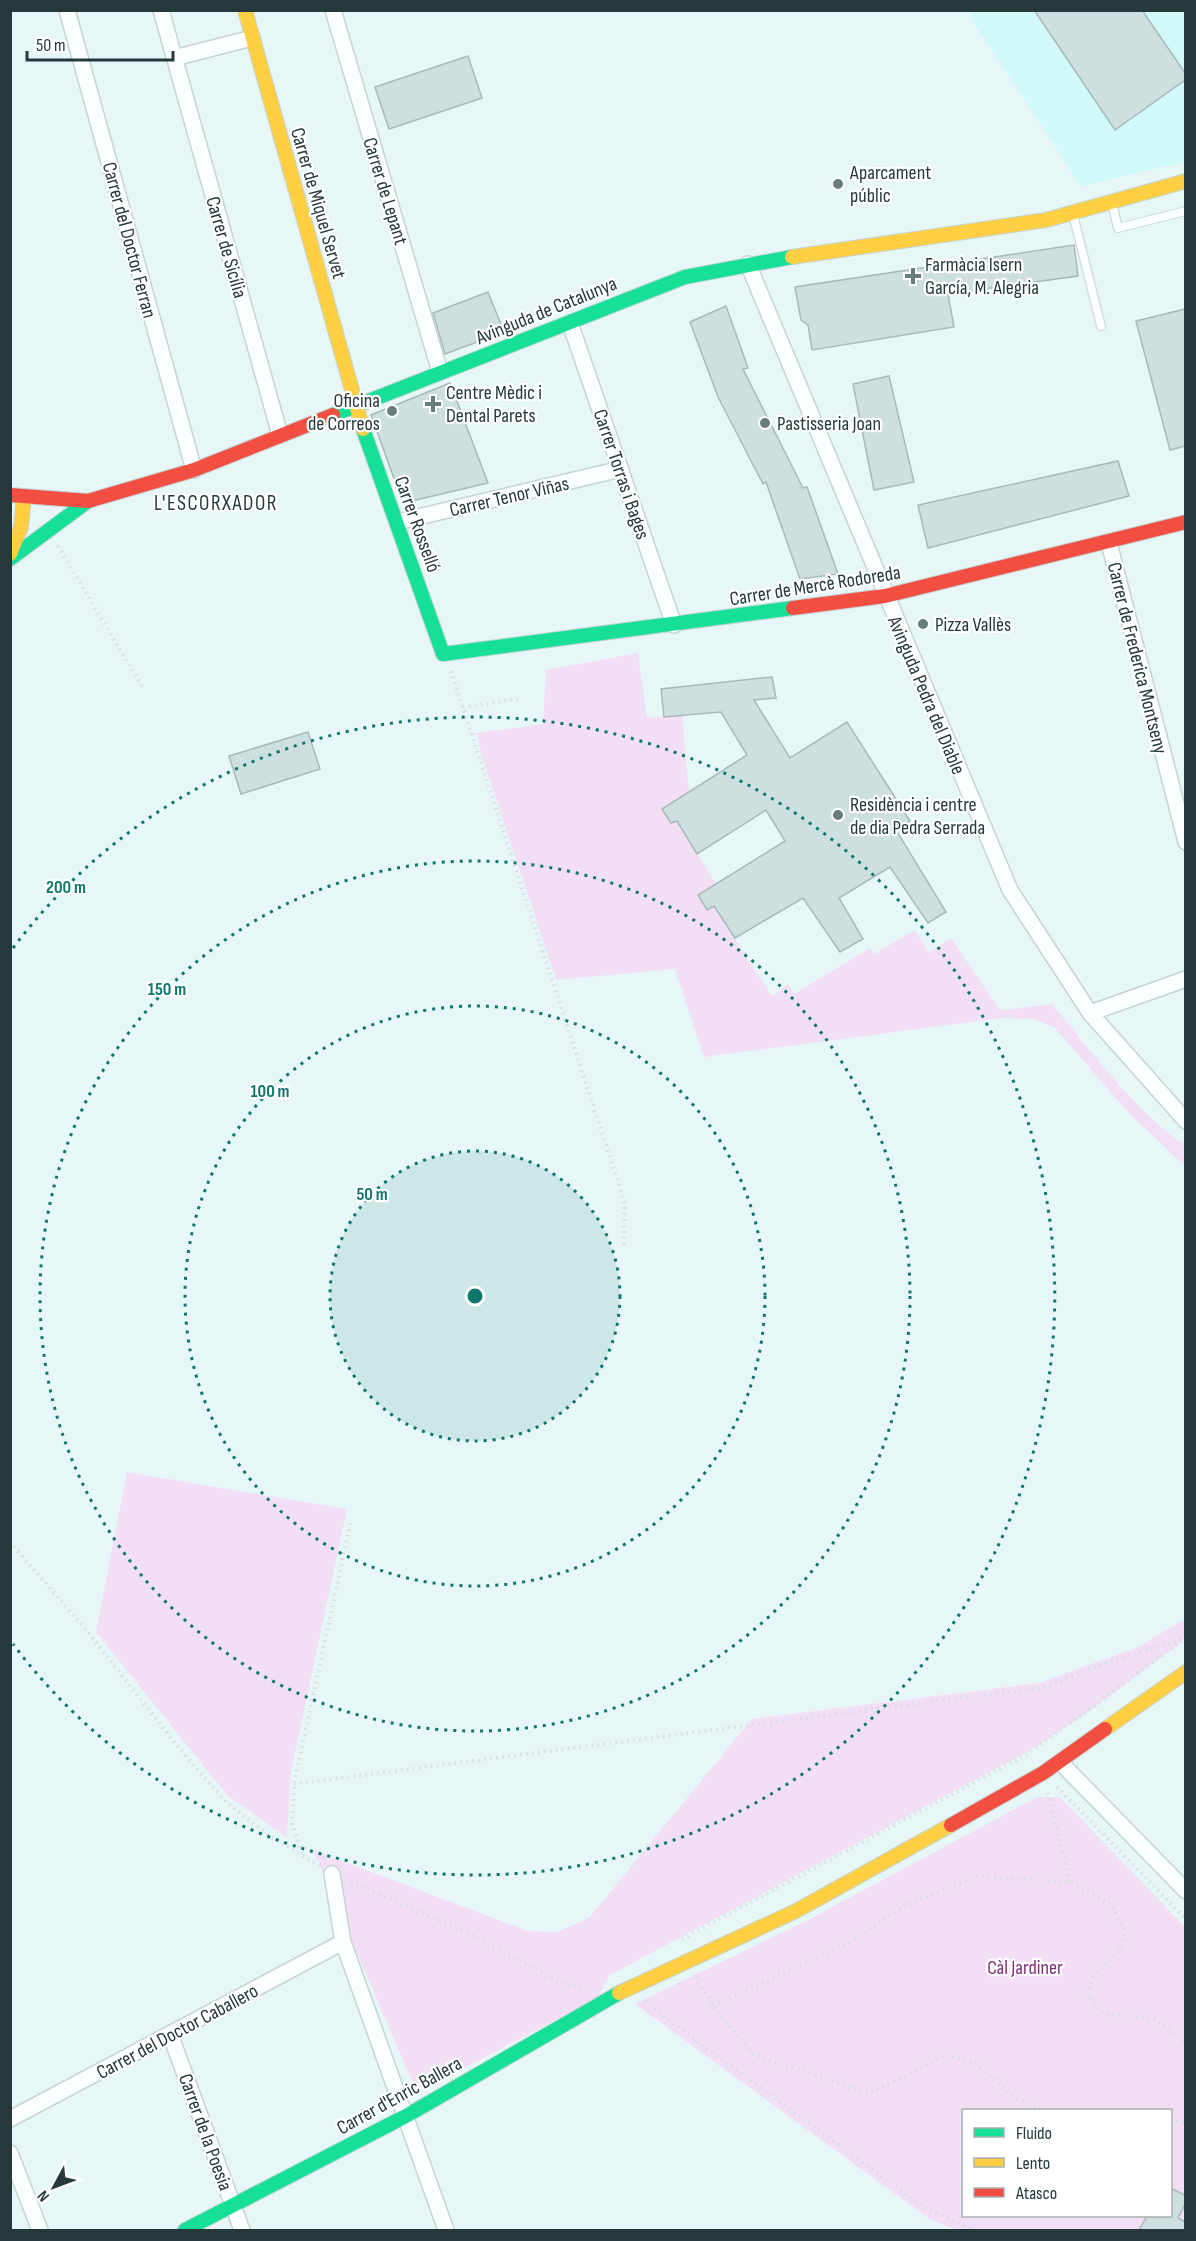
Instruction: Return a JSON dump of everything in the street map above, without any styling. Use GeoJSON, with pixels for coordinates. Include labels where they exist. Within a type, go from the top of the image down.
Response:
{"type":"FeatureCollection","features":[{"type":"Feature","properties":{"kind":"street","name":"Carrer del Doctor Ferran"},"geometry":{"type":"LineString","coordinates":[[67,10],[194,470]]}},
{"type":"Feature","properties":{"kind":"street","name":"Carrer de Sicília"},"geometry":{"type":"LineString","coordinates":[[161,10],[280,435]]}},
{"type":"Feature","properties":{"kind":"street","name":"Carrer de Miquel Servet"},"geometry":{"type":"LineString","coordinates":[[245,10],[356,407]]}},
{"type":"Feature","properties":{"kind":"street","name":"Carrer de Lepant"},"geometry":{"type":"LineString","coordinates":[[333,10],[440,372]]}},
{"type":"Feature","properties":{"kind":"street"},"geometry":{"type":"LineString","coordinates":[[174,58],[252,38]]}},
{"type":"Feature","properties":{"kind":"street","name":"Avinguda de Catalunya"},"geometry":{"type":"LineString","coordinates":[[17,496],[88,501],[139,488],[194,470],[675,280],[748,264],[1046,220],[1185,181]]}},
{"type":"Feature","properties":{"kind":"street","name":"Avinguda Pedra del Diable"},"geometry":{"type":"LineString","coordinates":[[748,264],[885,596],[1010,890],[1090,1013],[1185,1121]]}},
{"type":"Feature","properties":{"kind":"street","name":"Carrer Torras i Bages"},"geometry":{"type":"LineString","coordinates":[[570,322],[674,625]]}},
{"type":"Feature","properties":{"kind":"street","name":"Carrer Rosselló"},"geometry":{"type":"LineString","coordinates":[[356,407],[443,654]]}},
{"type":"Feature","properties":{"kind":"street","name":"Carrer Tenor Viñas"},"geometry":{"type":"LineString","coordinates":[[397,522],[621,469]]}},
{"type":"Feature","properties":{"kind":"street"},"geometry":{"type":"LineString","coordinates":[[10,516],[17,496]]}},
{"type":"Feature","properties":{"kind":"street"},"geometry":{"type":"LineString","coordinates":[[10,554],[21,526],[17,496]]}},
{"type":"Feature","properties":{"kind":"street"},"geometry":{"type":"LineString","coordinates":[[10,559],[88,501]]}},
{"type":"Feature","properties":{"kind":"street","name":"Carrer de Mercè Rodoreda"},"geometry":{"type":"LineString","coordinates":[[443,654],[885,596],[1109,543],[1185,522]]}},
{"type":"Feature","properties":{"kind":"street","name":"Carrer de Frederica Montseny"},"geometry":{"type":"LineString","coordinates":[[1109,543],[1185,842]]}},
{"type":"Feature","properties":{"kind":"street"},"geometry":{"type":"LineString","coordinates":[[1090,1013],[1185,979]]}},
{"type":"Feature","properties":{"kind":"street","name":"Carrer d'Enric Ballera"},"geometry":{"type":"LineString","coordinates":[[185,2230],[405,2116],[629,1987],[796,1911],[1061,1763],[1185,1672]]}},
{"type":"Feature","properties":{"kind":"street"},"geometry":{"type":"LineString","coordinates":[[1061,1763],[1185,1891]]}},
{"type":"Feature","properties":{"kind":"street"},"geometry":{"type":"LineString","coordinates":[[332,1874],[343,1942],[446,2230]]}},
{"type":"Feature","properties":{"kind":"street","name":"Carrer del Doctor Caballero"},"geometry":{"type":"LineString","coordinates":[[10,2120],[343,1942]]}},
{"type":"Feature","properties":{"kind":"street","name":"Carrer de la Poesia"},"geometry":{"type":"LineString","coordinates":[[170,2034],[242,2230]]}},
{"type":"Feature","properties":{"kind":"street"},"geometry":{"type":"LineString","coordinates":[[10,2153],[39,2230]]}},
{"type":"Feature","properties":{"kind":"lane"},"geometry":{"type":"LineString","coordinates":[[1111,202],[1118,228],[1185,211]]}},
{"type":"Feature","properties":{"kind":"lane"},"geometry":{"type":"LineString","coordinates":[[1072,213],[1101,326]]}},
{"type":"Feature","properties":{"kind":"path"},"geometry":{"type":"LineString","coordinates":[[48,530],[143,688]]}},
{"type":"Feature","properties":{"kind":"path"},"geometry":{"type":"LineString","coordinates":[[443,654],[464,707],[625,1203],[624,1248]]}},
{"type":"Feature","properties":{"kind":"path"},"geometry":{"type":"LineString","coordinates":[[464,707],[518,699]]}},
{"type":"Feature","properties":{"kind":"path"},"geometry":{"type":"LineString","coordinates":[[302,1854],[292,1823],[294,1784],[351,1521]]}},
{"type":"Feature","properties":{"kind":"path"},"geometry":{"type":"LineString","coordinates":[[10,1542],[87,1631],[183,1753],[226,1802],[267,1834],[332,1874],[466,1932],[559,1982],[593,1990]]}},
{"type":"Feature","properties":{"kind":"path"},"geometry":{"type":"LineString","coordinates":[[294,1784],[1046,1687],[1105,1663],[1185,1638]]}},
{"type":"Feature","properties":{"kind":"path"},"geometry":{"type":"LineString","coordinates":[[672,1944],[1029,1753],[1185,1638]]}},
{"type":"Feature","properties":{"kind":"path"},"geometry":{"type":"LineString","coordinates":[[1043,1773],[1070,1882]]}},
{"type":"Feature","properties":{"kind":"path"},"geometry":{"type":"LineString","coordinates":[[1043,1773],[1185,1919]]}},
{"type":"Feature","properties":{"kind":"path"},"geometry":{"type":"LineString","coordinates":[[713,2006],[850,1942],[905,1905],[980,1876],[1070,1882],[1112,1905],[1125,1932],[1120,1950],[1093,1976],[1087,1995],[1103,2014],[1155,2019],[1185,2043]]}},
{"type":"Feature","properties":{"kind":"path"},"geometry":{"type":"LineString","coordinates":[[686,1961],[713,2006],[754,2055],[868,2093],[944,2055],[975,2063],[1016,2098],[1044,2109]]}},
{"type":"Feature","properties":{"kind":"path"},"geometry":{"type":"LineString","coordinates":[[629,1987],[675,2025],[923,2207],[972,2230]]}},
{"type":"Feature","properties":{"kind":"shaded area"},"geometry":{"type":"Polygon","coordinates":[[[972,10],[1185,11],[1185,162],[1081,186],[971,19],[972,10]]]}},
{"type":"Feature","properties":{"kind":"green space"},"geometry":{"type":"Polygon","coordinates":[[[638,653],[647,718],[682,715],[689,792],[662,809],[671,823],[677,821],[716,884],[698,895],[706,910],[714,906],[772,996],[788,984],[794,994],[870,948],[874,954],[915,930],[929,953],[951,938],[1000,1010],[1052,1004],[1131,1097],[1148,1115],[1185,1146],[1185,1166],[1129,1113],[1055,1028],[1035,1019],[1002,1018],[704,1057],[675,969],[556,980],[481,754],[477,733],[543,724],[546,670],[638,653]]]}},
{"type":"Feature","properties":{"kind":"green space"},"geometry":{"type":"Polygon","coordinates":[[[127,1472],[347,1509],[291,1772],[287,1838],[227,1795],[96,1632],[127,1472]]]}},
{"type":"Feature","properties":{"kind":"green space"},"geometry":{"type":"Polygon","coordinates":[[[1185,1619],[1185,1639],[1091,1710],[1029,1751],[610,1975],[597,1998],[422,2090],[414,2086],[313,1850],[528,1931],[557,1932],[589,1918],[752,1719],[1039,1683],[1138,1647],[1185,1619]]]}},
{"type":"Feature","properties":{"kind":"green space","name":"Càl Jardiner"},"geometry":{"type":"Polygon","coordinates":[[[1037,1797],[1060,1797],[1185,1927],[1185,2230],[957,2230],[931,2220],[635,2004],[806,1921],[1037,1797]]]}},
{"type":"Feature","properties":{"kind":"building"},"geometry":{"type":"Polygon","coordinates":[[[1034,10],[1142,10],[1185,73],[1185,80],[1115,130],[1034,10]]]}},
{"type":"Feature","properties":{"kind":"building"},"geometry":{"type":"Polygon","coordinates":[[[468,56],[482,98],[389,129],[375,87],[468,56]]]}},
{"type":"Feature","properties":{"kind":"building"},"geometry":{"type":"Polygon","coordinates":[[[1074,245],[1078,276],[948,294],[954,327],[812,350],[808,325],[801,320],[795,287],[1074,245]]]}},
{"type":"Feature","properties":{"kind":"building"},"geometry":{"type":"Polygon","coordinates":[[[488,292],[504,332],[445,354],[433,313],[488,292]]]}},
{"type":"Feature","properties":{"kind":"building"},"geometry":{"type":"Polygon","coordinates":[[[726,306],[748,368],[743,369],[803,488],[807,487],[838,574],[800,579],[766,482],[763,484],[718,397],[690,322],[726,306]]]}},
{"type":"Feature","properties":{"kind":"building"},"geometry":{"type":"Polygon","coordinates":[[[1185,309],[1185,446],[1170,450],[1136,321],[1185,309]]]}},
{"type":"Feature","properties":{"kind":"building"},"geometry":{"type":"Polygon","coordinates":[[[889,376],[914,482],[874,490],[853,384],[889,376]]]}},
{"type":"Feature","properties":{"kind":"building"},"geometry":{"type":"Polygon","coordinates":[[[450,383],[488,483],[403,503],[371,415],[450,383]]]}},
{"type":"Feature","properties":{"kind":"building"},"geometry":{"type":"Polygon","coordinates":[[[1118,461],[1129,496],[928,548],[918,505],[1118,461]]]}},
{"type":"Feature","properties":{"kind":"building","name":"Residència i centre de dia Pedra Serrada"},"geometry":{"type":"Polygon","coordinates":[[[772,677],[776,698],[754,700],[790,758],[847,722],[910,821],[896,830],[946,912],[928,923],[890,867],[839,898],[863,939],[840,952],[803,898],[735,938],[714,906],[707,910],[698,895],[785,841],[766,810],[697,854],[677,821],[671,823],[662,809],[747,755],[721,712],[664,717],[661,689],[772,677]]]}},
{"type":"Feature","properties":{"kind":"building"},"geometry":{"type":"Polygon","coordinates":[[[308,732],[320,769],[241,794],[229,756],[308,732]]]}},
{"type":"Feature","properties":{"kind":"building"},"geometry":{"type":"Polygon","coordinates":[[[1172,2189],[1185,2195],[1185,2204],[1178,2218],[1185,2222],[1185,2230],[1139,2230],[1146,2217],[1172,2217],[1172,2189]]]}},
{"type":"Feature","properties":{"kind":"traffic: fast"},"geometry":{"type":"LineString","coordinates":[[333,415],[685,277],[792,257]]}},
{"type":"Feature","properties":{"kind":"traffic: fast"},"geometry":{"type":"LineString","coordinates":[[363,429],[443,654],[793,608]]}},
{"type":"Feature","properties":{"kind":"traffic: fast"},"geometry":{"type":"LineString","coordinates":[[10,559],[88,501]]}},
{"type":"Feature","properties":{"kind":"traffic: fast"},"geometry":{"type":"LineString","coordinates":[[185,2230],[406,2116],[619,1993]]}},
{"type":"Feature","properties":{"kind":"traffic: slow"},"geometry":{"type":"LineString","coordinates":[[245,10],[363,429]]}},
{"type":"Feature","properties":{"kind":"traffic: slow"},"geometry":{"type":"LineString","coordinates":[[792,257],[1046,220],[1186,181]]}},
{"type":"Feature","properties":{"kind":"traffic: slow"},"geometry":{"type":"LineString","coordinates":[[10,554],[21,527],[24,497]]}},
{"type":"Feature","properties":{"kind":"traffic: slow"},"geometry":{"type":"LineString","coordinates":[[1105,1729],[1186,1672]]}},
{"type":"Feature","properties":{"kind":"traffic: slow"},"geometry":{"type":"LineString","coordinates":[[619,1993],[796,1911],[951,1825]]}},
{"type":"Feature","properties":{"kind":"traffic: jam"},"geometry":{"type":"LineString","coordinates":[[10,495],[88,501],[194,470],[333,415]]}},
{"type":"Feature","properties":{"kind":"traffic: jam"},"geometry":{"type":"LineString","coordinates":[[793,608],[885,596],[1186,522]]}},
{"type":"Feature","properties":{"kind":"traffic: jam"},"geometry":{"type":"LineString","coordinates":[[951,1825],[1043,1773],[1105,1729]]}},
{"type":"Feature","properties":{"kind":"place","name":"Aparcament públic"},"geometry":{"type":"Point","coordinates":[838,184]}},
{"type":"Feature","properties":{"kind":"place","name":"Farmàcia Isern García, M. Alegria"},"geometry":{"type":"Point","coordinates":[913,276]}},
{"type":"Feature","properties":{"kind":"place","name":"Centre Mèdic i Dental Parets"},"geometry":{"type":"Point","coordinates":[433,404]}},
{"type":"Feature","properties":{"kind":"place","name":"Oficina de Correos"},"geometry":{"type":"Point","coordinates":[392,411]}},
{"type":"Feature","properties":{"kind":"place","name":"Pastisseria Joan"},"geometry":{"type":"Point","coordinates":[765,423]}},
{"type":"Feature","properties":{"kind":"place","name":"Pizza Vallès"},"geometry":{"type":"Point","coordinates":[923,624]}},
{"type":"Feature","properties":{"kind":"place","name":"Residència i centre de dia Pedra Serrada"},"geometry":{"type":"Point","coordinates":[838,815]}},
{"type":"Feature","properties":{"kind":"district","name":"L'ESCORXADOR"},"geometry":{"type":"Point","coordinates":[216,503]}}]}
